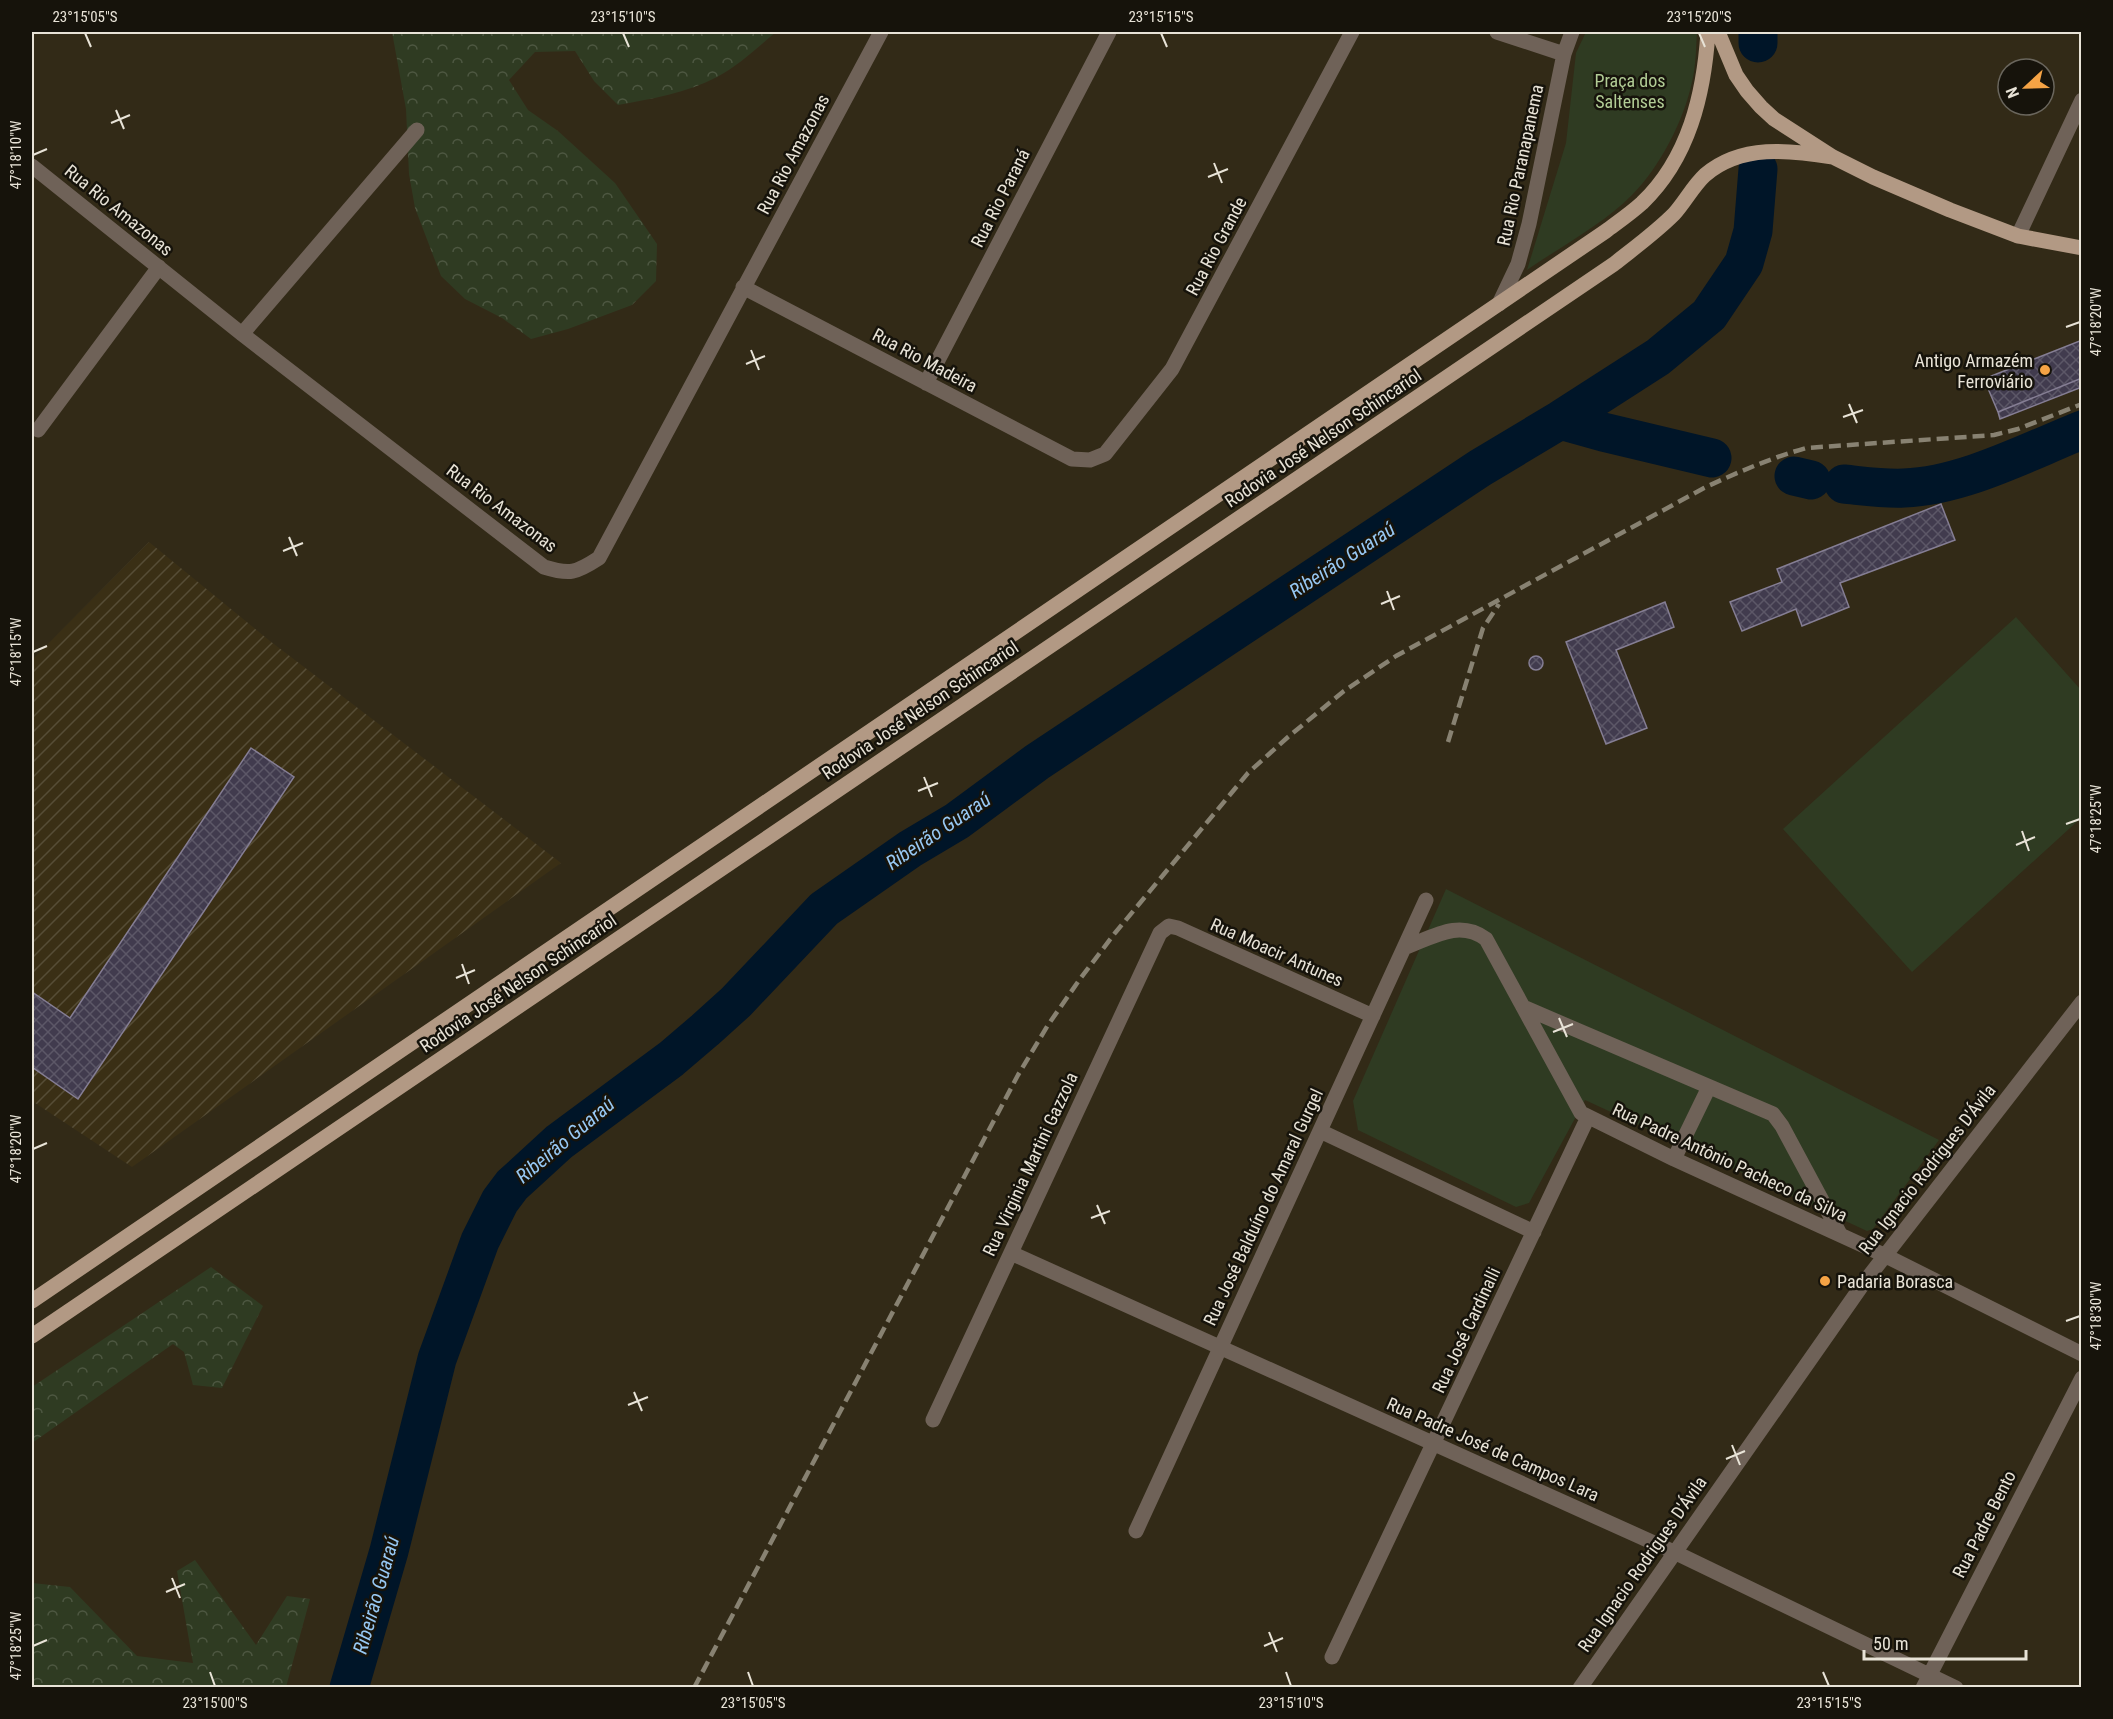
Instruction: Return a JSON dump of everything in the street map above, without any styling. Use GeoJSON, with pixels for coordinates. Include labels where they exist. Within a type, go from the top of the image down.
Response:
{"type":"FeatureCollection","features":[{"type":"Feature","properties":{"kind":"main road","name":"Rodovia José Nelson Schincariol"},"geometry":{"type":"LineString","coordinates":[[32,1301],[1606,231],[1642,202],[1670,169],[1688,134],[1698,106],[1705,74],[1708,32]]}},
{"type":"Feature","properties":{"kind":"main road"},"geometry":{"type":"LineString","coordinates":[[1718,32],[1726,56],[1736,75],[1754,99],[1774,119],[1833,157],[1950,210],[2018,236],[2082,248]]}},
{"type":"Feature","properties":{"kind":"main road","name":"Rodovia José Nelson Schincariol"},"geometry":{"type":"LineString","coordinates":[[32,1336],[1614,264],[1659,228],[1676,211],[1697,183],[1717,166],[1727,160],[1755,152],[1795,151],[1833,157]]}},
{"type":"Feature","properties":{"kind":"street","name":"Rua Rio Amazonas"},"geometry":{"type":"LineString","coordinates":[[32,166],[242,334],[544,567],[566,573],[584,568],[599,558],[881,32]]}},
{"type":"Feature","properties":{"kind":"street","name":"Rua Rio Paraná"},"geometry":{"type":"LineString","coordinates":[[926,383],[1108,32]]}},
{"type":"Feature","properties":{"kind":"street","name":"Rua Rio Grande"},"geometry":{"type":"LineString","coordinates":[[1090,460],[1105,454],[1172,369],[1352,32]]}},
{"type":"Feature","properties":{"kind":"street"},"geometry":{"type":"LineString","coordinates":[[1497,32],[1564,54]]}},
{"type":"Feature","properties":{"kind":"street","name":"Rua Rio Paranapanema"},"geometry":{"type":"LineString","coordinates":[[1499,304],[1518,264],[1529,224],[1564,54],[1572,32]]}},
{"type":"Feature","properties":{"kind":"street"},"geometry":{"type":"LineString","coordinates":[[2018,236],[2082,100]]}},
{"type":"Feature","properties":{"kind":"street"},"geometry":{"type":"LineString","coordinates":[[242,334],[417,130]]}},
{"type":"Feature","properties":{"kind":"street"},"geometry":{"type":"LineString","coordinates":[[38,430],[159,267]]}},
{"type":"Feature","properties":{"kind":"street","name":"Rua Rio Madeira"},"geometry":{"type":"LineString","coordinates":[[743,287],[1072,459],[1090,460]]}},
{"type":"Feature","properties":{"kind":"street","name":"Rua José Balduíno do Amaral Gurgel"},"geometry":{"type":"LineString","coordinates":[[1136,1531],[1426,900]]}},
{"type":"Feature","properties":{"kind":"street","name":"Rua Moacir Antunes"},"geometry":{"type":"LineString","coordinates":[[1165,928],[1178,928],[1373,1016]]}},
{"type":"Feature","properties":{"kind":"street","name":"Rua Virginia Martini Gazzola"},"geometry":{"type":"LineString","coordinates":[[933,1420],[1156,937],[1165,928]]}},
{"type":"Feature","properties":{"kind":"street"},"geometry":{"type":"LineString","coordinates":[[1404,948],[1459,929],[1476,932],[1486,939],[1581,1113],[1588,1117]]}},
{"type":"Feature","properties":{"kind":"street","name":"Rua Ignacio Rodrigues D'Ávila"},"geometry":{"type":"LineString","coordinates":[[1580,1688],[1884,1255],[2082,1002]]}},
{"type":"Feature","properties":{"kind":"street"},"geometry":{"type":"LineString","coordinates":[[1523,1007],[1773,1114],[1782,1126],[1840,1234]]}},
{"type":"Feature","properties":{"kind":"street"},"geometry":{"type":"LineString","coordinates":[[1674,1159],[1708,1087]]}},
{"type":"Feature","properties":{"kind":"street","name":"Rua Padre Antônio Pacheco da Silva"},"geometry":{"type":"LineString","coordinates":[[1588,1117],[1884,1255],[2082,1354]]}},
{"type":"Feature","properties":{"kind":"street","name":"Rua José Cardinalli"},"geometry":{"type":"LineString","coordinates":[[1332,1657],[1588,1117]]}},
{"type":"Feature","properties":{"kind":"street"},"geometry":{"type":"LineString","coordinates":[[1320,1131],[1534,1232]]}},
{"type":"Feature","properties":{"kind":"street","name":"Rua Padre José de Campos Lara"},"geometry":{"type":"LineString","coordinates":[[1011,1253],[1674,1552],[1926,1681],[1956,1688]]}},
{"type":"Feature","properties":{"kind":"street","name":"Rua Padre Bento"},"geometry":{"type":"LineString","coordinates":[[1926,1681],[2082,1378]]}},
{"type":"Feature","properties":{"kind":"shaded area"},"geometry":{"type":"Polygon","coordinates":[[[149,542],[270,641],[561,863],[132,1167],[32,1101],[32,660],[149,542]]]}},
{"type":"Feature","properties":{"kind":"green space"},"geometry":{"type":"Polygon","coordinates":[[[392,32],[776,32],[733,67],[705,83],[669,95],[618,105],[594,81],[575,51],[535,52],[509,80],[528,110],[558,131],[615,183],[657,244],[656,281],[632,305],[568,329],[531,339],[502,318],[465,299],[441,276],[415,208],[409,174],[406,109],[392,32]]]}},
{"type":"Feature","properties":{"kind":"green space","name":"Praça dos Saltenses"},"geometry":{"type":"Polygon","coordinates":[[[1586,32],[1697,32],[1692,82],[1683,112],[1670,142],[1642,184],[1609,215],[1527,270],[1566,143],[1576,53],[1586,32]]]}},
{"type":"Feature","properties":{"kind":"green space"},"geometry":{"type":"Polygon","coordinates":[[[2016,617],[2081,690],[2081,818],[1912,972],[1783,829],[2016,617]]]}},
{"type":"Feature","properties":{"kind":"green space"},"geometry":{"type":"Polygon","coordinates":[[[1446,889],[1939,1140],[1873,1229],[1867,1231],[1585,1100],[1529,1203],[1516,1207],[1358,1130],[1353,1101],[1446,889]]]}},
{"type":"Feature","properties":{"kind":"green space"},"geometry":{"type":"Polygon","coordinates":[[[211,1267],[263,1306],[222,1388],[193,1385],[184,1352],[173,1344],[32,1443],[32,1387],[211,1267]]]}},
{"type":"Feature","properties":{"kind":"green space"},"geometry":{"type":"Polygon","coordinates":[[[195,1560],[256,1645],[287,1596],[310,1599],[286,1687],[32,1687],[32,1583],[70,1587],[137,1656],[193,1663],[177,1571],[195,1560]]]}},
{"type":"Feature","properties":{"kind":"building","name":"Antigo Armazém Ferroviário"},"geometry":{"type":"Polygon","coordinates":[[[2082,340],[2082,378],[1998,412],[1984,379],[2082,340]]]}},
{"type":"Feature","properties":{"kind":"building"},"geometry":{"type":"Polygon","coordinates":[[[2082,378],[2082,387],[2000,419],[1998,412],[2082,378]]]}},
{"type":"Feature","properties":{"kind":"building"},"geometry":{"type":"Polygon","coordinates":[[[1941,504],[1955,540],[1840,583],[1849,607],[1802,626],[1796,609],[1742,631],[1730,602],[1782,582],[1777,569],[1941,504]]]}},
{"type":"Feature","properties":{"kind":"building"},"geometry":{"type":"Polygon","coordinates":[[[1665,602],[1674,627],[1616,650],[1647,728],[1606,744],[1566,642],[1665,602]]]}},
{"type":"Feature","properties":{"kind":"building"},"geometry":{"type":"Polygon","coordinates":[[[1533,656],[1539,656],[1543,663],[1539,670],[1533,670],[1529,666],[1529,660],[1533,656]]]}},
{"type":"Feature","properties":{"kind":"building"},"geometry":{"type":"Polygon","coordinates":[[[251,748],[294,777],[78,1099],[32,1067],[32,992],[70,1018],[251,748]]]}},
{"type":"Feature","properties":{"kind":"waterway","name":"Ribeirão Guaraú"},"geometry":{"type":"LineString","coordinates":[[1758,32],[1758,43]]}},
{"type":"Feature","properties":{"kind":"waterway","name":"Ribeirão Guaraú"},"geometry":{"type":"LineString","coordinates":[[349,1688],[389,1551],[437,1359],[480,1241],[500,1201],[512,1185],[559,1142],[671,1059],[705,1030],[736,1002],[824,909],[910,849],[957,821],[1037,762],[1480,468],[1658,357],[1709,315],[1744,263],[1753,231],[1758,169]]}},
{"type":"Feature","properties":{"kind":"waterway"},"geometry":{"type":"LineString","coordinates":[[1560,420],[1712,458]]}},
{"type":"Feature","properties":{"kind":"waterway"},"geometry":{"type":"LineString","coordinates":[[1844,484],[1904,488],[1949,481],[1972,475],[2082,430]]}},
{"type":"Feature","properties":{"kind":"waterway"},"geometry":{"type":"LineString","coordinates":[[1794,476],[1811,480]]}},
{"type":"Feature","properties":{"kind":"railway"},"geometry":{"type":"LineString","coordinates":[[694,1688],[1018,1075],[1048,1025],[1115,933],[1248,773],[1344,691],[1396,656],[1729,476],[1806,448],[1994,435],[2018,429],[2082,404]]}},
{"type":"Feature","properties":{"kind":"railway"},"geometry":{"type":"LineString","coordinates":[[1448,742],[1483,628],[1499,604]]}},
{"type":"Feature","properties":{"kind":"place","name":"Antigo Armazém Ferroviário"},"geometry":{"type":"Point","coordinates":[2045,370]}},
{"type":"Feature","properties":{"kind":"place","name":"Padaria Borasca"},"geometry":{"type":"Point","coordinates":[1825,1281]}}]}
